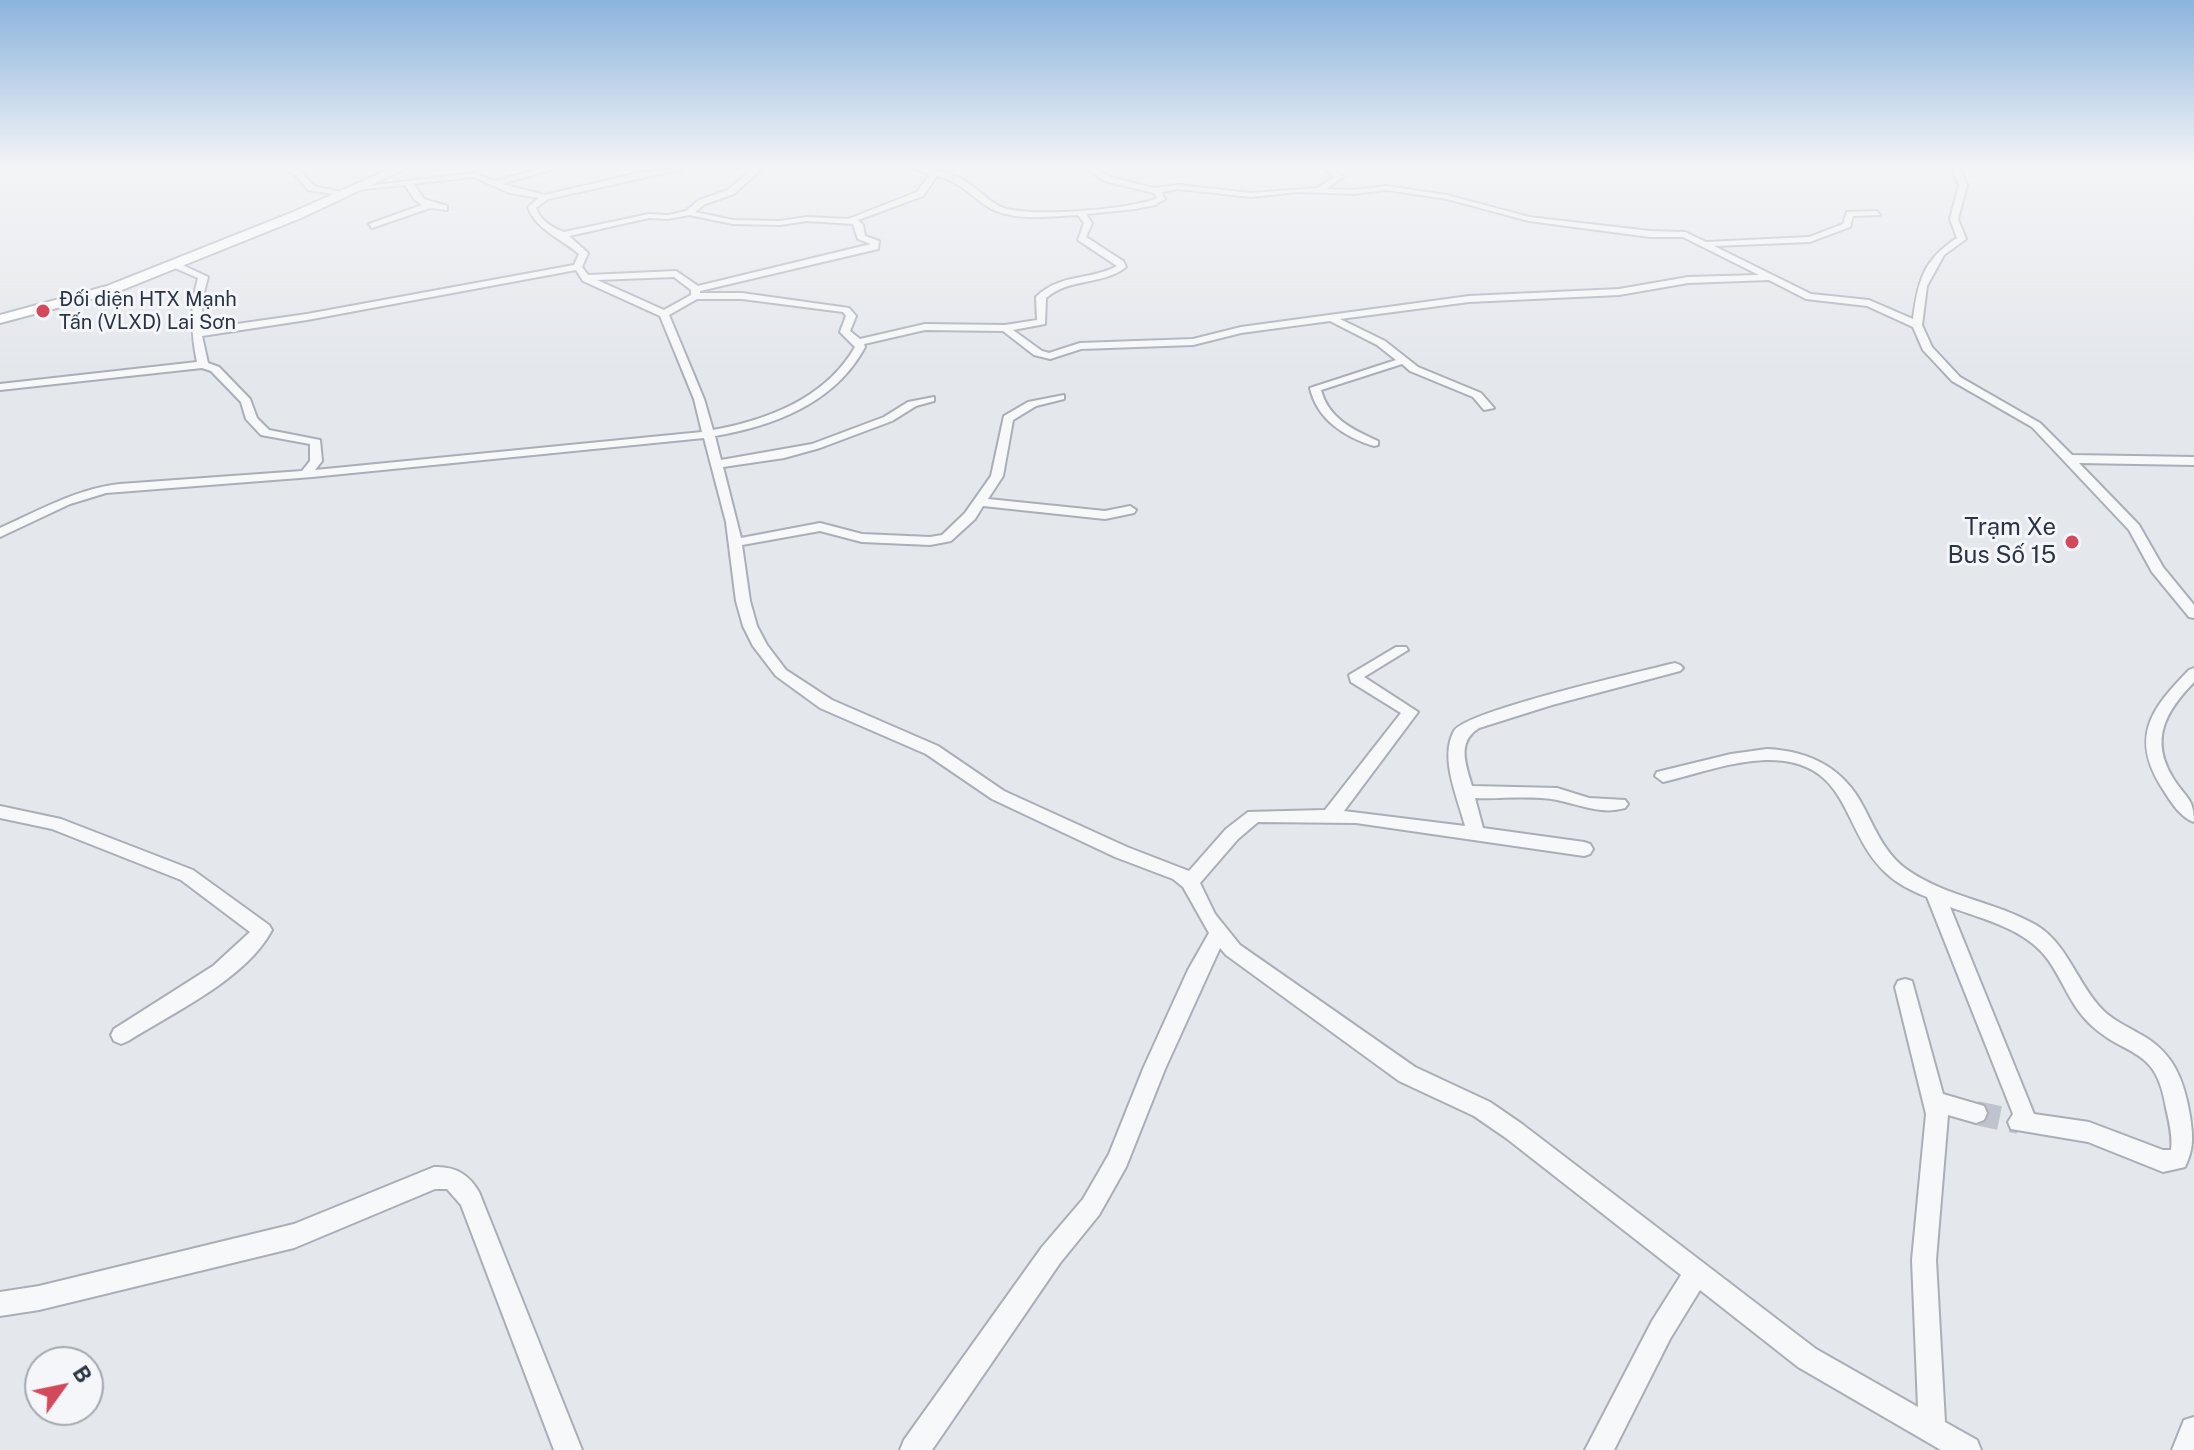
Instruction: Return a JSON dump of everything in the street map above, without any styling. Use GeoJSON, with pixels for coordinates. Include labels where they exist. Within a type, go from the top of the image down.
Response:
{"type":"FeatureCollection","features":[{"type":"Feature","properties":{"kind":"street"},"geometry":{"type":"LineString","coordinates":[[0,319],[112,289],[242,236]]}},
{"type":"Feature","properties":{"kind":"street"},"geometry":{"type":"LineString","coordinates":[[564,236],[584,253],[581,272]]}},
{"type":"Feature","properties":{"kind":"street"},"geometry":{"type":"LineString","coordinates":[[664,314],[695,292],[875,247],[876,243],[861,236]]}},
{"type":"Feature","properties":{"kind":"street"},"geometry":{"type":"LineString","coordinates":[[858,342],[925,327],[1005,328],[1042,322],[1041,297],[1050,288],[1070,279],[1108,274],[1122,267],[1081,238],[1082,236]]}},
{"type":"Feature","properties":{"kind":"street"},"geometry":{"type":"LineString","coordinates":[[1686,236],[1816,299],[1869,303],[1917,325]]}},
{"type":"Feature","properties":{"kind":"street"},"geometry":{"type":"LineString","coordinates":[[1704,244],[1810,239],[1819,236]]}},
{"type":"Feature","properties":{"kind":"street"},"geometry":{"type":"LineString","coordinates":[[1961,236],[1962,239],[1940,253],[1922,286],[1917,325],[1927,348],[1956,379],[2026,417],[2069,459],[2134,528],[2157,569],[2194,614]]}},
{"type":"Feature","properties":{"kind":"street"},"geometry":{"type":"LineString","coordinates":[[173,264],[203,277],[197,300],[197,333],[203,365]]}},
{"type":"Feature","properties":{"kind":"street"},"geometry":{"type":"LineString","coordinates":[[0,533],[97,490],[524,454],[750,426],[788,411],[846,371],[860,347],[845,332],[851,316],[846,310],[695,292],[676,274],[581,272],[197,333]]}},
{"type":"Feature","properties":{"kind":"street"},"geometry":{"type":"LineString","coordinates":[[581,272],[664,314],[699,399],[734,543],[750,626],[760,646],[781,673],[826,704],[932,750],[998,795],[1121,852],[1161,866],[1190,882],[1218,934],[1233,950],[1407,1074],[1482,1109],[1514,1131],[1807,1358],[1967,1450]]}},
{"type":"Feature","properties":{"kind":"street"},"geometry":{"type":"LineString","coordinates":[[1005,328],[1038,353],[1050,356],[1080,346],[1185,343],[1241,330],[1333,320],[1469,299],[1619,292],[1688,280],[1773,278]]}},
{"type":"Feature","properties":{"kind":"street"},"geometry":{"type":"LineString","coordinates":[[1333,320],[1381,343],[1414,369],[1477,395],[1488,408]]}},
{"type":"Feature","properties":{"kind":"street"},"geometry":{"type":"LineString","coordinates":[[1374,443],[1354,435],[1331,418],[1316,396],[1315,388],[1402,361]]}},
{"type":"Feature","properties":{"kind":"street"},"geometry":{"type":"LineString","coordinates":[[0,387],[203,365],[215,369],[246,401],[252,419],[265,433],[316,442],[316,461],[306,474]]}},
{"type":"Feature","properties":{"kind":"street"},"geometry":{"type":"LineString","coordinates":[[734,543],[820,527],[862,538],[938,540],[954,531],[997,476],[1008,418],[1017,410],[1060,397]]}},
{"type":"Feature","properties":{"kind":"street"},"geometry":{"type":"LineString","coordinates":[[716,464],[784,454],[835,440],[857,428],[888,419],[912,404],[930,399]]}},
{"type":"Feature","properties":{"kind":"street"},"geometry":{"type":"LineString","coordinates":[[2069,459],[2194,461]]}},
{"type":"Feature","properties":{"kind":"street"},"geometry":{"type":"LineString","coordinates":[[979,502],[1105,515],[1130,510]]}},
{"type":"Feature","properties":{"kind":"street"},"geometry":{"type":"LineString","coordinates":[[1330,816],[1410,712],[1356,679],[1357,675],[1401,650]]}},
{"type":"Feature","properties":{"kind":"street"},"geometry":{"type":"LineString","coordinates":[[1476,835],[1455,752],[1462,731],[1473,724],[1547,701],[1675,668]]}},
{"type":"Feature","properties":{"kind":"street"},"geometry":{"type":"LineString","coordinates":[[2194,673],[2160,713],[2152,749],[2155,764],[2166,783],[2194,816]]}},
{"type":"Feature","properties":{"kind":"street"},"geometry":{"type":"LineString","coordinates":[[1663,776],[1754,757],[1784,755],[1810,763],[1843,783],[1871,839],[1891,867],[1934,891],[2030,931],[2061,961],[2094,1016],[2161,1060],[2169,1074],[2184,1150],[2177,1160],[2163,1161],[2089,1132],[2023,1122],[1934,891]]}},
{"type":"Feature","properties":{"kind":"street"},"geometry":{"type":"LineString","coordinates":[[1466,792],[1557,794],[1589,804],[1619,804]]}},
{"type":"Feature","properties":{"kind":"street"},"geometry":{"type":"LineString","coordinates":[[0,812],[55,823],[187,875],[262,930],[257,941],[230,963],[121,1035]]}},
{"type":"Feature","properties":{"kind":"street"},"geometry":{"type":"LineString","coordinates":[[1190,882],[1232,834],[1254,816],[1383,820],[1584,849]]}},
{"type":"Feature","properties":{"kind":"street"},"geometry":{"type":"LineString","coordinates":[[914,1450],[1051,1255],[1091,1207],[1118,1160],[1160,1055],[1198,970],[1218,934]]}},
{"type":"Feature","properties":{"kind":"street"},"geometry":{"type":"LineString","coordinates":[[1905,987],[1937,1114],[1924,1260],[1932,1429]]}},
{"type":"Feature","properties":{"kind":"street"},"geometry":{"type":"LineString","coordinates":[[1933,1101],[1976,1113]]}},
{"type":"Feature","properties":{"kind":"street"},"geometry":{"type":"LineString","coordinates":[[0,1304],[39,1298],[283,1239],[434,1178],[448,1176],[460,1181],[471,1200],[568,1450]]}},
{"type":"Feature","properties":{"kind":"street"},"geometry":{"type":"LineString","coordinates":[[1599,1450],[1661,1330],[1697,1272]]}},
{"type":"Feature","properties":{"kind":"street"},"geometry":{"type":"LineString","coordinates":[[2186,1450],[2194,1430]]}},
{"type":"Feature","properties":{"kind":"tunnel"},"geometry":{"type":"LineString","coordinates":[[1976,1113],[2019,1122]]}},
{"type":"Feature","properties":{"kind":"place","name":"Đối diện HTX Mạnh Tấn (VLXD) Lai Sơn"},"geometry":{"type":"Point","coordinates":[43,311]}},
{"type":"Feature","properties":{"kind":"place","name":"Trạm Xe Bus Số 15"},"geometry":{"type":"Point","coordinates":[2072,542]}}]}
